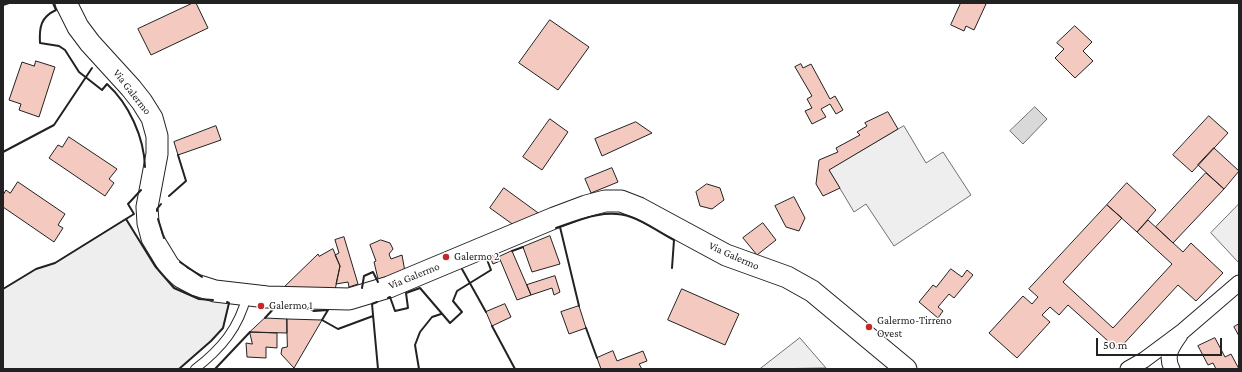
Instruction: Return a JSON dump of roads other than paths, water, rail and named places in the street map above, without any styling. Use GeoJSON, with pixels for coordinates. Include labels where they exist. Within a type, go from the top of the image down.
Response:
{"type":"FeatureCollection","features":[{"type":"Feature","properties":{"kind":"main road","name":"Via Galermo"},"geometry":{"type":"LineString","coordinates":[[66,3],[78,27],[90,43],[131,88],[152,118],[157,136],[157,154],[148,207],[148,223],[152,238],[169,266],[181,277],[196,285],[215,291],[247,294],[291,298],[349,299],[389,287],[586,206],[605,201],[621,201],[640,208],[726,255],[786,278],[812,291],[906,369]]}},
{"type":"Feature","properties":{"kind":"street"},"geometry":{"type":"LineString","coordinates":[[1128,369],[1144,360],[1183,331],[1239,283]]}},
{"type":"Feature","properties":{"kind":"street"},"geometry":{"type":"LineString","coordinates":[[1172,369],[1169,358],[1170,352],[1174,342],[1183,331]]}},
{"type":"Feature","properties":{"kind":"lane"},"geometry":{"type":"LineString","coordinates":[[195,369],[206,360],[230,335],[244,310],[247,294]]}},
{"type":"Feature","properties":{"kind":"place","name":"Galermo 2"},"geometry":{"type":"Point","coordinates":[446,257]}},
{"type":"Feature","properties":{"kind":"place","name":"Galermo 1"},"geometry":{"type":"Point","coordinates":[261,306]}},
{"type":"Feature","properties":{"kind":"place","name":"Galermo-Tirreno Ovest"},"geometry":{"type":"Point","coordinates":[869,327]}}]}
